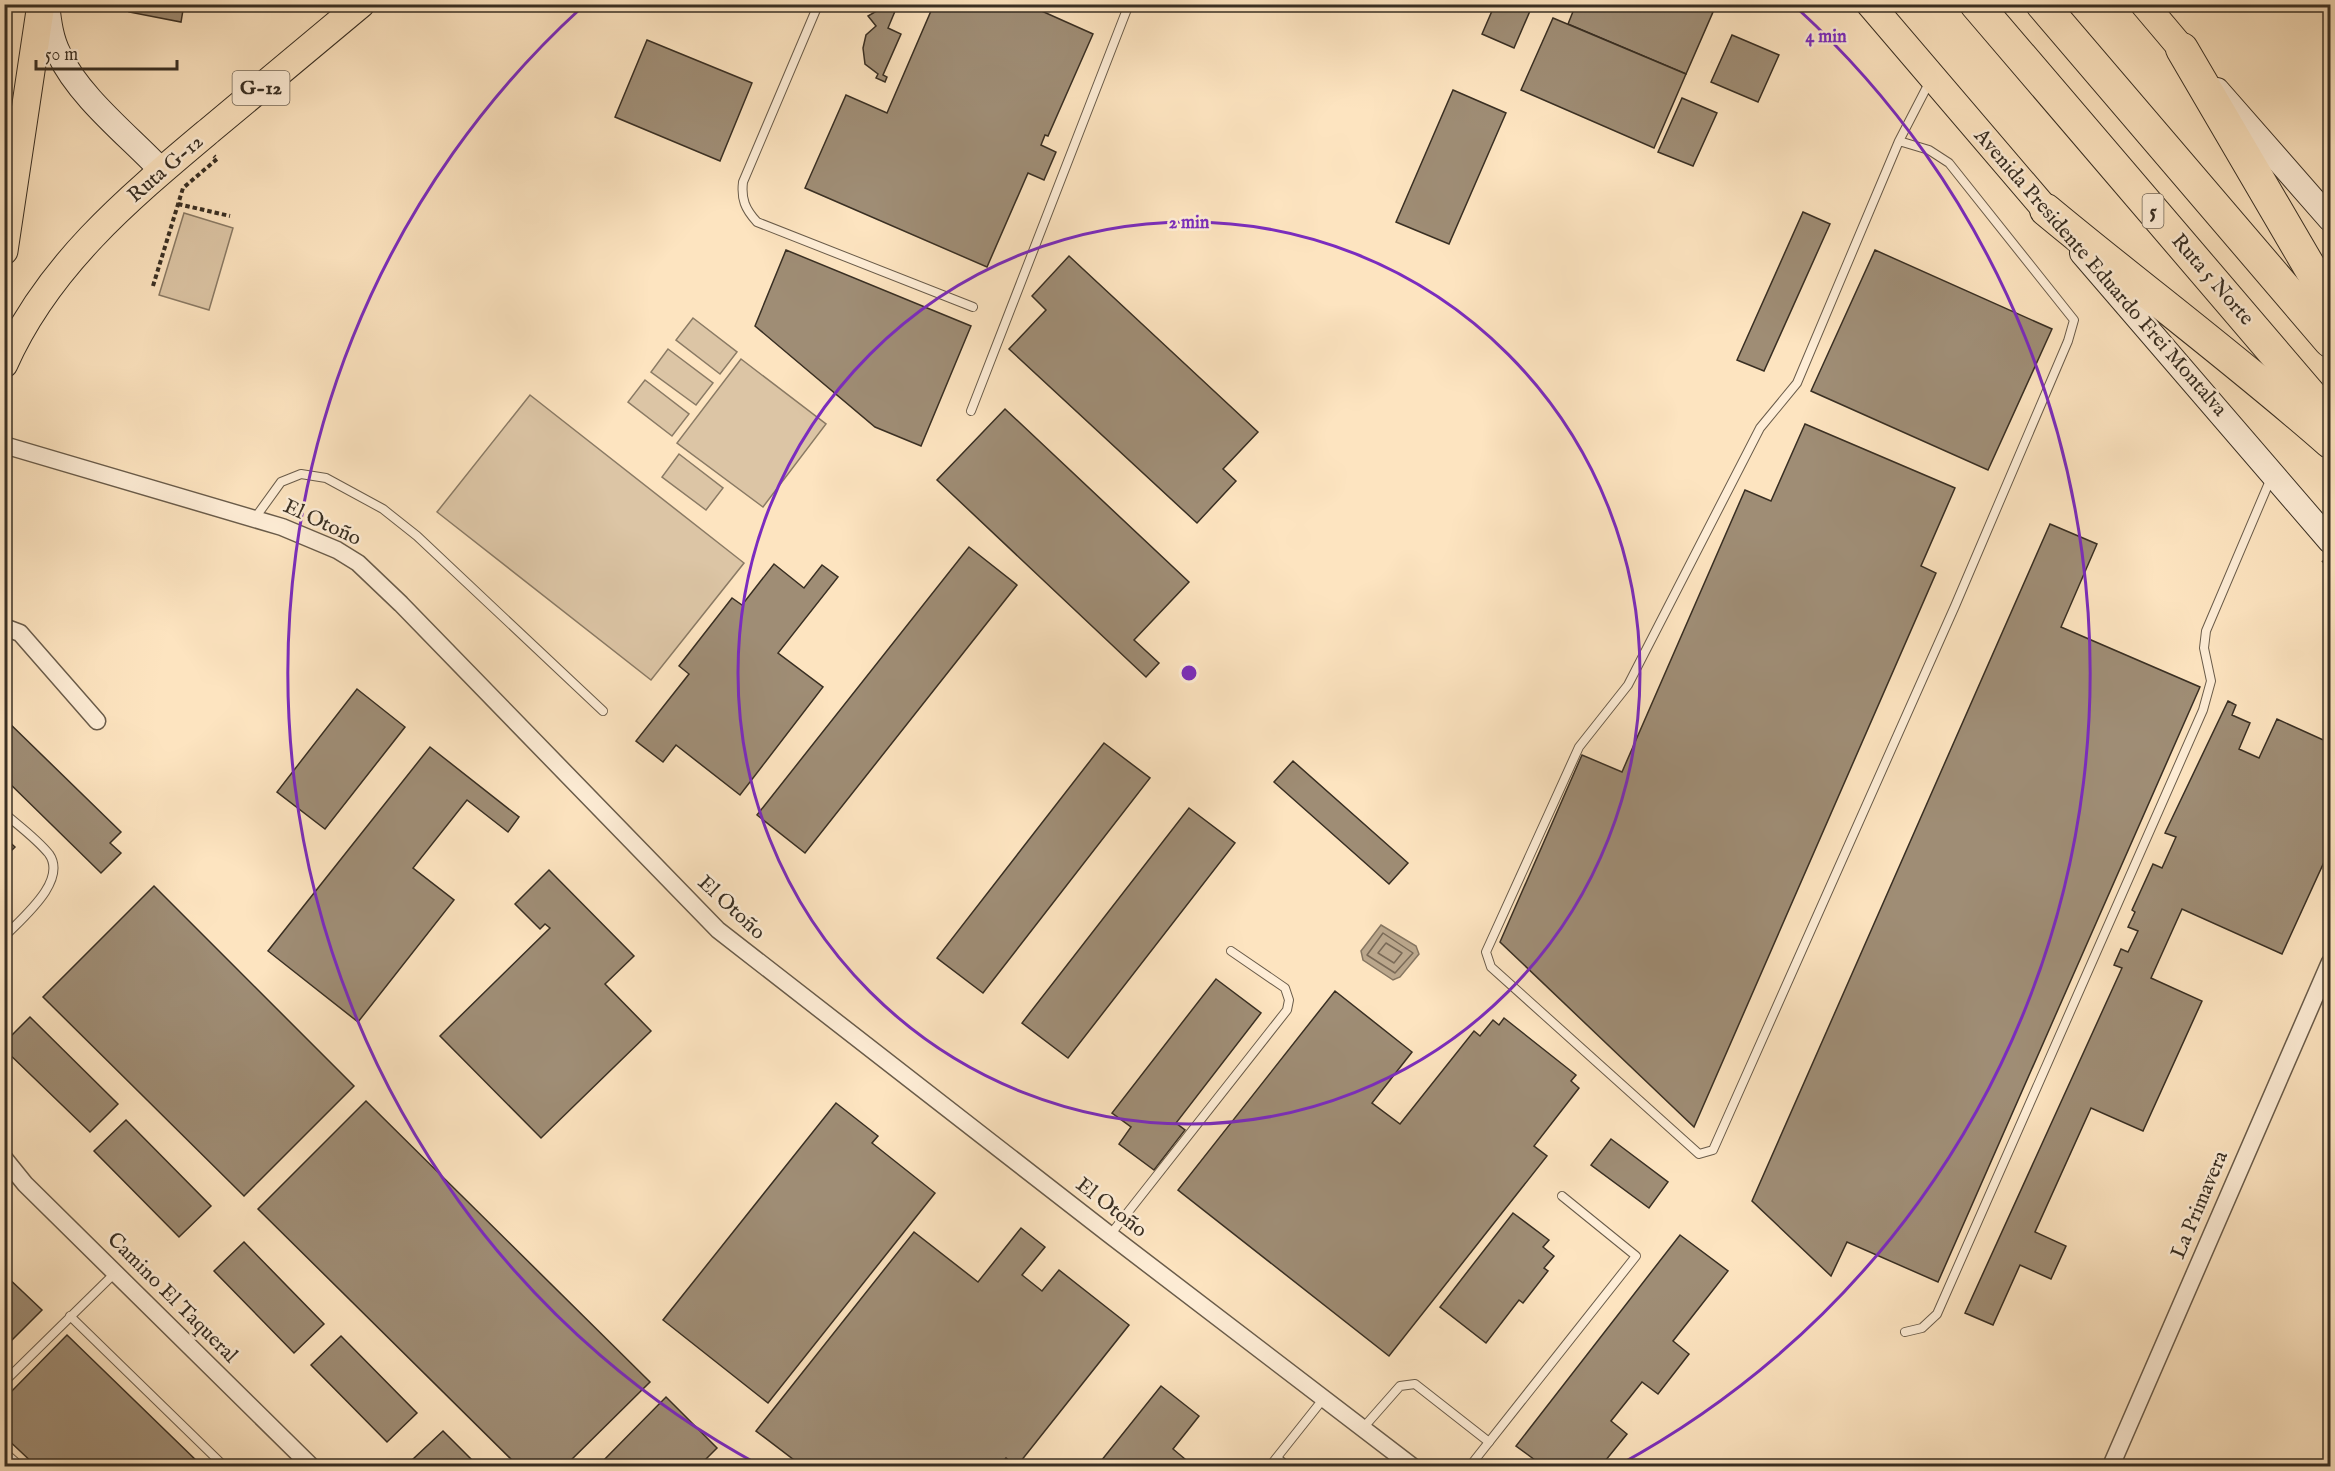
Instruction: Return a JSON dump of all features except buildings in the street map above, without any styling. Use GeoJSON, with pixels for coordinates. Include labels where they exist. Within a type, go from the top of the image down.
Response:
{"type":"FeatureCollection","features":[{"type":"Feature","properties":{"kind":"highway","name":"Ruta 5 Norte"},"geometry":{"type":"LineString","coordinates":[[1976,4],[2331,418]]}},
{"type":"Feature","properties":{"kind":"highway","name":"5"},"geometry":{"type":"LineString","coordinates":[[2042,4],[2331,341]]}},
{"type":"Feature","properties":{"kind":"highway"},"geometry":{"type":"LineString","coordinates":[[2182,49],[2331,302]]}},
{"type":"Feature","properties":{"kind":"highway"},"geometry":{"type":"LineString","coordinates":[[2046,210],[2142,290],[2245,368],[2331,442]]}},
{"type":"Feature","properties":{"kind":"main road"},"geometry":{"type":"LineString","coordinates":[[4,251],[41,4]]}},
{"type":"Feature","properties":{"kind":"main road","name":"Ruta G-12"},"geometry":{"type":"LineString","coordinates":[[4,364],[26,319],[56,275],[89,238],[162,171],[361,4]]}},
{"type":"Feature","properties":{"kind":"main road","name":"Avenida Presidente Eduardo Frei Montalva"},"geometry":{"type":"LineString","coordinates":[[1870,4],[2046,210]]}},
{"type":"Feature","properties":{"kind":"main road"},"geometry":{"type":"LineString","coordinates":[[2144,4],[2182,49]]}},
{"type":"Feature","properties":{"kind":"street"},"geometry":{"type":"LineString","coordinates":[[47,4],[53,39],[65,65],[88,94],[162,171]]}},
{"type":"Feature","properties":{"kind":"street"},"geometry":{"type":"LineString","coordinates":[[2182,49],[2331,219]]}},
{"type":"Feature","properties":{"kind":"street","name":"Avenida Presidente Eduardo Frei Montalva"},"geometry":{"type":"LineString","coordinates":[[2046,210],[2331,541]]}},
{"type":"Feature","properties":{"kind":"street","name":"El Otoño"},"geometry":{"type":"LineString","coordinates":[[4,445],[255,518],[306,537],[358,563],[401,604],[718,930],[1412,1467]]}},
{"type":"Feature","properties":{"kind":"street"},"geometry":{"type":"LineString","coordinates":[[4,627],[20,633],[97,721]]}},
{"type":"Feature","properties":{"kind":"street","name":"La Primavera"},"geometry":{"type":"LineString","coordinates":[[2117,1464],[2331,962]]}},
{"type":"Feature","properties":{"kind":"street","name":"Camino El Taqueral"},"geometry":{"type":"LineString","coordinates":[[4,1158],[26,1184],[311,1467]]}},
{"type":"Feature","properties":{"kind":"lane"},"geometry":{"type":"LineString","coordinates":[[836,4],[817,5],[743,182],[742,195],[746,210],[756,222],[973,308]]}},
{"type":"Feature","properties":{"kind":"lane"},"geometry":{"type":"LineString","coordinates":[[971,411],[1129,4]]}},
{"type":"Feature","properties":{"kind":"lane"},"geometry":{"type":"LineString","coordinates":[[1899,141],[1929,150],[1949,163],[2074,320],[2068,341],[1955,606],[1718,1139],[1713,1150],[1699,1154],[1491,967],[1486,951],[1579,747],[1628,685],[1760,428],[1797,384],[1899,141],[1932,77]]}},
{"type":"Feature","properties":{"kind":"lane"},"geometry":{"type":"LineString","coordinates":[[255,518],[281,482],[300,474],[326,478],[374,504],[417,536],[603,711]]}},
{"type":"Feature","properties":{"kind":"lane"},"geometry":{"type":"LineString","coordinates":[[1905,1332],[1922,1328],[1937,1314],[2203,710],[2211,681],[2204,648],[2206,631],[2273,474]]}},
{"type":"Feature","properties":{"kind":"lane"},"geometry":{"type":"LineString","coordinates":[[4,813],[49,854],[54,873],[50,886],[4,937]]}},
{"type":"Feature","properties":{"kind":"lane"},"geometry":{"type":"LineString","coordinates":[[1110,1235],[1287,1011],[1289,1000],[1285,988],[1231,951]]}},
{"type":"Feature","properties":{"kind":"lane"},"geometry":{"type":"LineString","coordinates":[[1470,1467],[1636,1256],[1562,1196]]}},
{"type":"Feature","properties":{"kind":"lane"},"geometry":{"type":"LineString","coordinates":[[4,1382],[115,1273]]}},
{"type":"Feature","properties":{"kind":"lane"},"geometry":{"type":"LineString","coordinates":[[70,1316],[224,1467]]}},
{"type":"Feature","properties":{"kind":"lane"},"geometry":{"type":"LineString","coordinates":[[1363,1428],[1400,1386],[1415,1384],[1489,1442]]}},
{"type":"Feature","properties":{"kind":"lane"},"geometry":{"type":"LineString","coordinates":[[1270,1467],[1324,1398]]}},
{"type":"Feature","properties":{"kind":"lane"},"geometry":{"type":"LineString","coordinates":[[4,1452],[20,1467]]}},
{"type":"Feature","properties":{"kind":"lane"},"geometry":{"type":"LineString","coordinates":[[1277,1458],[1287,1467]]}},
{"type":"Feature","properties":{"kind":"path"},"geometry":{"type":"LineString","coordinates":[[153,286],[183,188],[216,159],[201,138]]}},
{"type":"Feature","properties":{"kind":"path"},"geometry":{"type":"LineString","coordinates":[[178,204],[230,216]]}},
{"type":"Feature","properties":{"kind":"shaded area"},"geometry":{"type":"Polygon","coordinates":[[[184,213],[233,228],[209,310],[159,295],[184,213]]]}},
{"type":"Feature","properties":{"kind":"shaded area"},"geometry":{"type":"Polygon","coordinates":[[[693,318],[737,352],[720,374],[676,340],[693,318]]]}},
{"type":"Feature","properties":{"kind":"shaded area"},"geometry":{"type":"Polygon","coordinates":[[[668,349],[713,383],[696,405],[651,372],[668,349]]]}},
{"type":"Feature","properties":{"kind":"shaded area"},"geometry":{"type":"Polygon","coordinates":[[[741,359],[826,424],[763,507],[677,443],[741,359]]]}},
{"type":"Feature","properties":{"kind":"shaded area"},"geometry":{"type":"Polygon","coordinates":[[[645,380],[689,414],[672,436],[628,402],[645,380]]]}},
{"type":"Feature","properties":{"kind":"shaded area"},"geometry":{"type":"Polygon","coordinates":[[[530,395],[744,563],[651,680],[437,512],[530,395]]]}},
{"type":"Feature","properties":{"kind":"shaded area"},"geometry":{"type":"Polygon","coordinates":[[[679,454],[723,488],[706,510],[662,477],[679,454]]]}},
{"type":"Feature","properties":{"kind":"water"},"geometry":{"type":"Polygon","coordinates":[[[1381,925],[1416,946],[1419,954],[1400,977],[1393,980],[1363,960],[1361,951],[1381,925]]]}}]}
